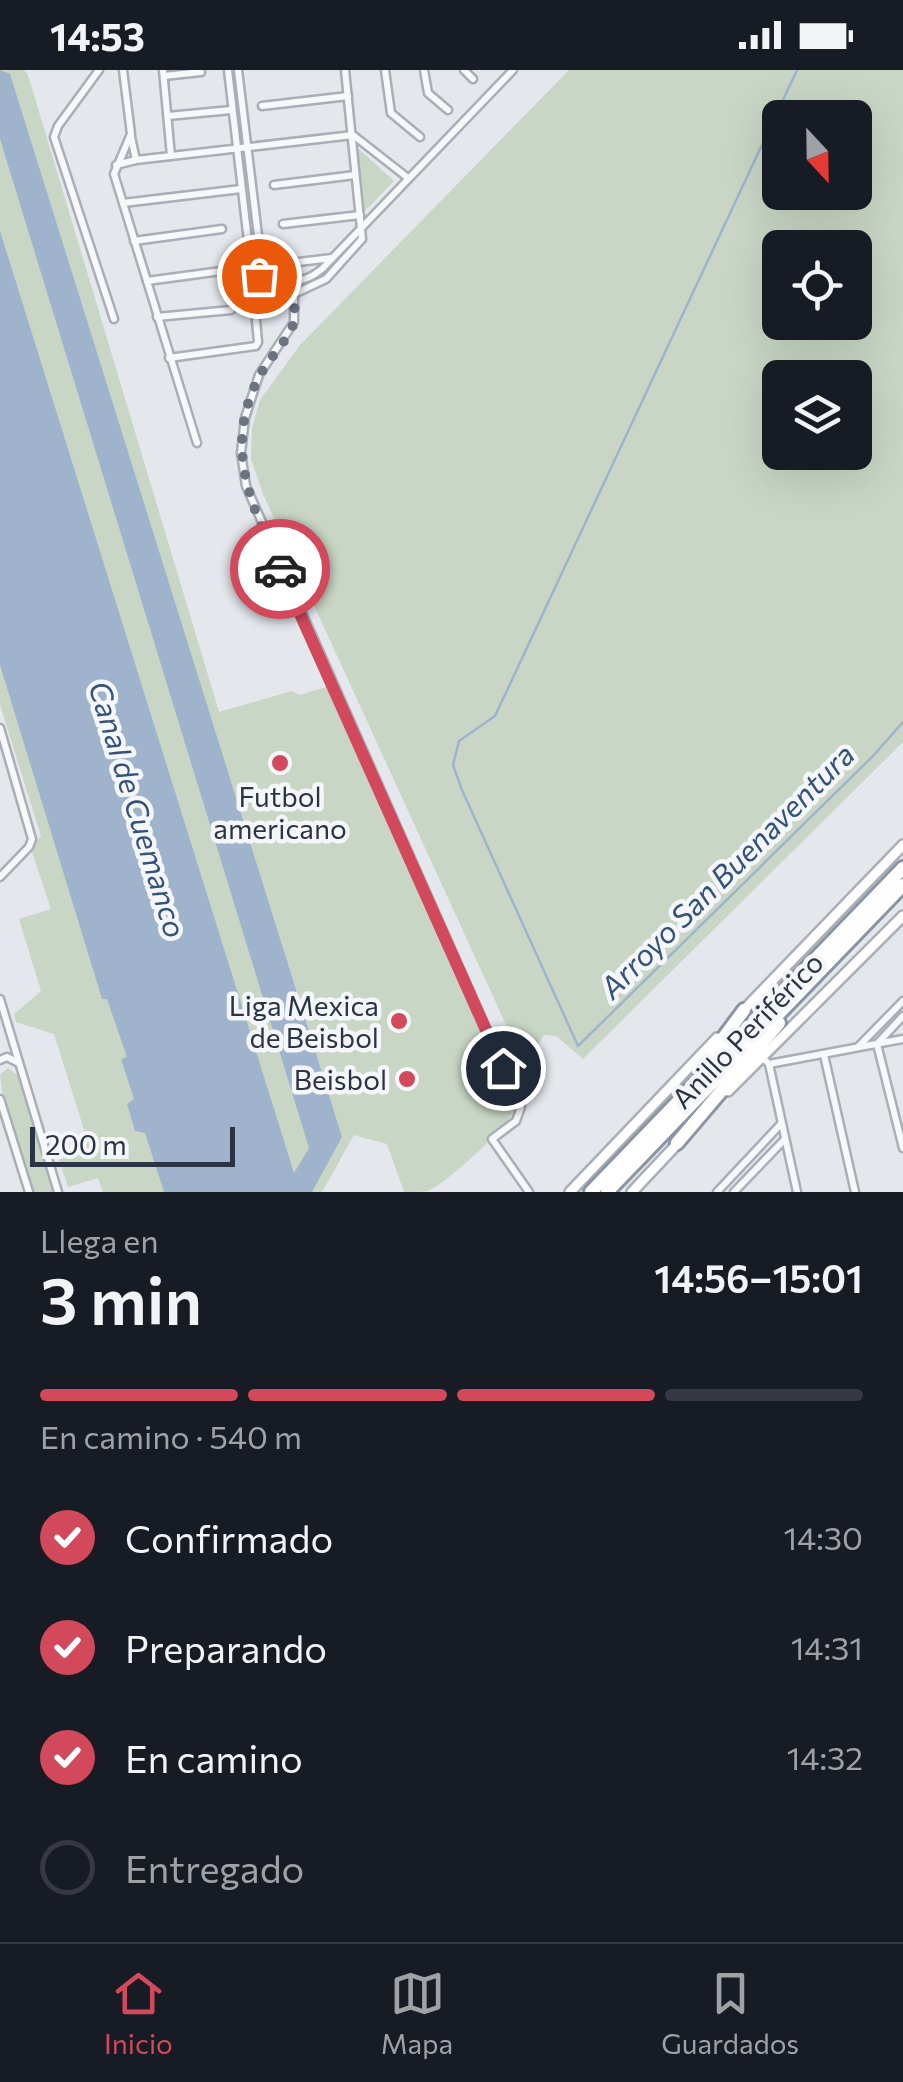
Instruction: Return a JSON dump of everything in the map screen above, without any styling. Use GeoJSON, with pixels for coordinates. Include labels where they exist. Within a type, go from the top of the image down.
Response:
{"type":"FeatureCollection","features":[{"type":"Feature","properties":{"kind":"highway","name":"Anillo Periférico"},"geometry":{"type":"LineString","coordinates":[[591,1192],[903,868]]}},
{"type":"Feature","properties":{"kind":"highway","name":"Anillo Periférico"},"geometry":{"type":"LineString","coordinates":[[607,1192],[903,885]]}},
{"type":"Feature","properties":{"kind":"highway"},"geometry":{"type":"LineString","coordinates":[[677,1143],[764,1043],[803,988]]}},
{"type":"Feature","properties":{"kind":"highway"},"geometry":{"type":"LineString","coordinates":[[692,1088],[696,1073],[744,1010]]}},
{"type":"Feature","properties":{"kind":"main road"},"geometry":{"type":"LineString","coordinates":[[570,1192],[903,845]]}},
{"type":"Feature","properties":{"kind":"main road"},"geometry":{"type":"LineString","coordinates":[[632,1192],[677,1143],[765,1061],[903,916]]}},
{"type":"Feature","properties":{"kind":"street"},"geometry":{"type":"LineString","coordinates":[[100,70],[58,126],[54,138],[114,319]]}},
{"type":"Feature","properties":{"kind":"street"},"geometry":{"type":"LineString","coordinates":[[122,70],[136,160]]}},
{"type":"Feature","properties":{"kind":"street"},"geometry":{"type":"LineString","coordinates":[[170,358],[256,346],[258,342],[228,70]]}},
{"type":"Feature","properties":{"kind":"street"},"geometry":{"type":"LineString","coordinates":[[238,70],[258,249],[264,266],[273,275],[294,282],[311,278],[333,258],[512,70]]}},
{"type":"Feature","properties":{"kind":"street"},"geometry":{"type":"LineString","coordinates":[[252,267],[269,284],[294,294],[326,279],[360,244],[346,70]]}},
{"type":"Feature","properties":{"kind":"street"},"geometry":{"type":"LineString","coordinates":[[385,70],[392,113],[420,136]]}},
{"type":"Feature","properties":{"kind":"street"},"geometry":{"type":"LineString","coordinates":[[424,70],[428,93],[448,110]]}},
{"type":"Feature","properties":{"kind":"street"},"geometry":{"type":"LineString","coordinates":[[464,70],[472,79]]}},
{"type":"Feature","properties":{"kind":"street"},"geometry":{"type":"LineString","coordinates":[[171,156],[163,73],[201,72]]}},
{"type":"Feature","properties":{"kind":"street"},"geometry":{"type":"LineString","coordinates":[[262,106],[348,96]]}},
{"type":"Feature","properties":{"kind":"street"},"geometry":{"type":"LineString","coordinates":[[168,116],[232,110]]}},
{"type":"Feature","properties":{"kind":"street"},"geometry":{"type":"LineString","coordinates":[[131,134],[114,174],[197,443]]}},
{"type":"Feature","properties":{"kind":"street"},"geometry":{"type":"LineString","coordinates":[[116,165],[353,135],[408,178]]}},
{"type":"Feature","properties":{"kind":"street"},"geometry":{"type":"LineString","coordinates":[[274,185],[356,176]]}},
{"type":"Feature","properties":{"kind":"street"},"geometry":{"type":"LineString","coordinates":[[123,203],[241,189]]}},
{"type":"Feature","properties":{"kind":"street"},"geometry":{"type":"LineString","coordinates":[[283,224],[360,214]]}},
{"type":"Feature","properties":{"kind":"street"},"geometry":{"type":"LineString","coordinates":[[134,241],[222,229]]}},
{"type":"Feature","properties":{"kind":"street"},"geometry":{"type":"LineString","coordinates":[[264,266],[333,258]]}},
{"type":"Feature","properties":{"kind":"street"},"geometry":{"type":"LineString","coordinates":[[147,281],[252,267]]}},
{"type":"Feature","properties":{"kind":"street"},"geometry":{"type":"LineString","coordinates":[[294,282],[292,328],[259,375],[245,418],[241,453],[246,486],[520,1107],[516,1122],[492,1139],[530,1192]]}},
{"type":"Feature","properties":{"kind":"street"},"geometry":{"type":"LineString","coordinates":[[156,317],[231,310]]}},
{"type":"Feature","properties":{"kind":"street"},"geometry":{"type":"LineString","coordinates":[[0,728],[32,839],[0,877]]}},
{"type":"Feature","properties":{"kind":"street"},"geometry":{"type":"LineString","coordinates":[[0,999],[58,1192]]}},
{"type":"Feature","properties":{"kind":"street"},"geometry":{"type":"LineString","coordinates":[[858,1047],[903,1001]]}},
{"type":"Feature","properties":{"kind":"street"},"geometry":{"type":"LineString","coordinates":[[878,1048],[903,1016]]}},
{"type":"Feature","properties":{"kind":"street"},"geometry":{"type":"LineString","coordinates":[[797,1192],[765,1061],[858,1047],[878,1048],[903,1039]]}},
{"type":"Feature","properties":{"kind":"street"},"geometry":{"type":"LineString","coordinates":[[878,1048],[903,1148]]}},
{"type":"Feature","properties":{"kind":"street"},"geometry":{"type":"LineString","coordinates":[[824,1054],[856,1192]]}},
{"type":"Feature","properties":{"kind":"street"},"geometry":{"type":"LineString","coordinates":[[0,1060],[13,1058],[20,1064]]}},
{"type":"Feature","properties":{"kind":"street"},"geometry":{"type":"LineString","coordinates":[[0,1099],[28,1192]]}},
{"type":"Feature","properties":{"kind":"street"},"geometry":{"type":"LineString","coordinates":[[716,1192],[780,1124]]}},
{"type":"Feature","properties":{"kind":"street"},"geometry":{"type":"LineString","coordinates":[[734,1192],[784,1140]]}},
{"type":"Feature","properties":{"kind":"green space"},"geometry":{"type":"Polygon","coordinates":[[[0,70],[24,70],[28,75],[219,712],[292,691],[300,695],[329,686],[447,943],[516,1106],[477,1153],[428,1191],[404,1192],[387,1144],[354,1135],[322,1192],[103,1192],[98,1178],[68,1187],[59,1160],[86,1136],[54,1034],[16,1022],[14,1014],[41,991],[19,919],[51,909],[31,849],[41,836],[0,705],[0,70]]]}},
{"type":"Feature","properties":{"kind":"green space"},"geometry":{"type":"Polygon","coordinates":[[[569,70],[903,70],[903,742],[583,1059],[556,1036],[544,1035],[538,1044],[535,1088],[263,494],[251,459],[252,428],[260,400],[300,345],[569,70]]]}},
{"type":"Feature","properties":{"kind":"green space"},"geometry":{"type":"Polygon","coordinates":[[[350,141],[394,181],[357,219],[350,141]]]}},
{"type":"Feature","properties":{"kind":"green space"},"geometry":{"type":"Polygon","coordinates":[[[8,1068],[18,1076],[54,1192],[33,1192],[2,1091],[0,1075],[8,1068]]]}},
{"type":"Feature","properties":{"kind":"water","name":"Canal de Cuemanco"},"geometry":{"type":"Polygon","coordinates":[[[0,70],[10,74],[342,1137],[312,1192],[164,1192],[145,1133],[135,1131],[127,1104],[134,1099],[121,1059],[127,1057],[107,999],[102,999],[0,665],[0,231],[294,1173],[309,1148],[0,139],[0,70]]]}},
{"type":"Feature","properties":{"kind":"waterway","name":"Arroyo San Buenaventura"},"geometry":{"type":"LineString","coordinates":[[797,70],[495,716],[459,741],[453,765],[578,1046],[903,722]]}},
{"type":"Feature","properties":{"kind":"way so far"},"geometry":{"type":"LineString","coordinates":[[259,276],[294,294],[294,322],[254,387],[241,453],[246,486],[280,569]]}},
{"type":"Feature","properties":{"kind":"place","name":"Futbol americano"},"geometry":{"type":"Point","coordinates":[280,763]}},
{"type":"Feature","properties":{"kind":"place","name":"Liga Mexica de Beisbol"},"geometry":{"type":"Point","coordinates":[399,1021]}},
{"type":"Feature","properties":{"kind":"place","name":"Beisbol"},"geometry":{"type":"Point","coordinates":[407,1079]}},
{"type":"Feature","properties":{"kind":"route"},"geometry":{"type":"LineString","coordinates":[[280,569],[503,1068]]}}]}
